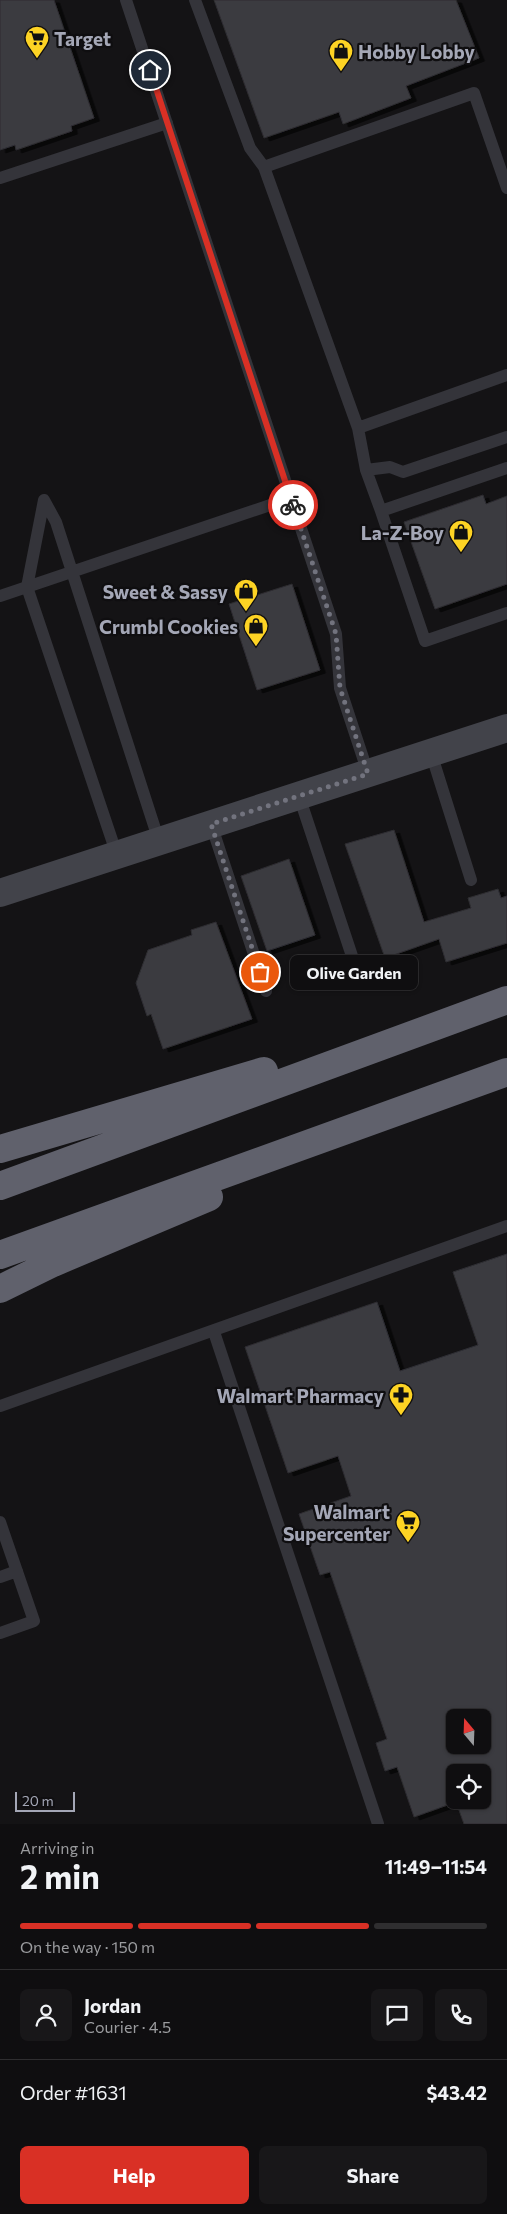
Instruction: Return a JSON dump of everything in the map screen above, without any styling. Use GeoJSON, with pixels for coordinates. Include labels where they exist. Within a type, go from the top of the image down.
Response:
{"type":"FeatureCollection","features":[{"type":"Feature","properties":{"kind":"highway"},"geometry":{"type":"LineString","coordinates":[[0,1149],[507,999]]}},
{"type":"Feature","properties":{"kind":"highway"},"geometry":{"type":"LineString","coordinates":[[0,1186],[507,999]]}},
{"type":"Feature","properties":{"kind":"highway"},"geometry":{"type":"LineString","coordinates":[[0,1255],[507,1072]]}},
{"type":"Feature","properties":{"kind":"highway"},"geometry":{"type":"LineString","coordinates":[[0,1289],[53,1263],[205,1200],[279,1154]]}},
{"type":"Feature","properties":{"kind":"street"},"geometry":{"type":"LineString","coordinates":[[0,893],[507,728]]}},
{"type":"Feature","properties":{"kind":"lane"},"geometry":{"type":"LineString","coordinates":[[126,0],[336,634],[340,688],[368,774]]}},
{"type":"Feature","properties":{"kind":"lane"},"geometry":{"type":"LineString","coordinates":[[195,0],[250,148],[264,167],[358,428],[366,470],[425,641],[507,613]]}},
{"type":"Feature","properties":{"kind":"lane"},"geometry":{"type":"LineString","coordinates":[[264,167],[474,94],[507,188]]}},
{"type":"Feature","properties":{"kind":"lane"},"geometry":{"type":"LineString","coordinates":[[0,178],[167,123]]}},
{"type":"Feature","properties":{"kind":"lane"},"geometry":{"type":"LineString","coordinates":[[358,428],[507,375]]}},
{"type":"Feature","properties":{"kind":"lane"},"geometry":{"type":"LineString","coordinates":[[366,470],[390,466],[403,472],[507,437]]}},
{"type":"Feature","properties":{"kind":"lane"},"geometry":{"type":"LineString","coordinates":[[381,512],[507,468]]}},
{"type":"Feature","properties":{"kind":"lane"},"geometry":{"type":"LineString","coordinates":[[0,596],[291,498]]}},
{"type":"Feature","properties":{"kind":"lane"},"geometry":{"type":"LineString","coordinates":[[117,854],[27,587],[44,500],[56,522],[159,841]]}},
{"type":"Feature","properties":{"kind":"lane"},"geometry":{"type":"LineString","coordinates":[[431,753],[471,880]]}},
{"type":"Feature","properties":{"kind":"lane"},"geometry":{"type":"LineString","coordinates":[[298,796],[354,962]]}},
{"type":"Feature","properties":{"kind":"lane"},"geometry":{"type":"LineString","coordinates":[[211,824],[266,991]]}},
{"type":"Feature","properties":{"kind":"lane"},"geometry":{"type":"LineString","coordinates":[[0,1406],[214,1332],[507,1226]]}},
{"type":"Feature","properties":{"kind":"lane"},"geometry":{"type":"LineString","coordinates":[[214,1332],[378,1824]]}},
{"type":"Feature","properties":{"kind":"lane"},"geometry":{"type":"LineString","coordinates":[[0,1522],[34,1622],[0,1633]]}},
{"type":"Feature","properties":{"kind":"lane"},"geometry":{"type":"LineString","coordinates":[[0,1577],[17,1571]]}},
{"type":"Feature","properties":{"kind":"building","name":"Target"},"geometry":{"type":"Polygon","coordinates":[[[0,0],[54,0],[94,118],[71,126],[72,131],[16,150],[15,145],[0,150],[0,0]]]}},
{"type":"Feature","properties":{"kind":"building","name":"Hobby Lobby"},"geometry":{"type":"Polygon","coordinates":[[[214,0],[456,0],[479,58],[406,86],[411,98],[343,124],[339,112],[264,138],[214,0]]]}},
{"type":"Feature","properties":{"kind":"building","name":"La-Z-Boy"},"geometry":{"type":"Polygon","coordinates":[[[483,495],[486,504],[507,496],[507,584],[435,609],[404,522],[483,495]]]}},
{"type":"Feature","properties":{"kind":"building"},"geometry":{"type":"Polygon","coordinates":[[[292,584],[320,670],[257,690],[229,604],[292,584]]]}},
{"type":"Feature","properties":{"kind":"building"},"geometry":{"type":"Polygon","coordinates":[[[394,830],[424,922],[471,908],[468,898],[498,889],[501,898],[507,896],[507,943],[446,962],[439,939],[385,958],[345,844],[394,830]]]}},
{"type":"Feature","properties":{"kind":"building"},"geometry":{"type":"Polygon","coordinates":[[[289,859],[315,935],[267,951],[241,876],[289,859]]]}},
{"type":"Feature","properties":{"kind":"building"},"geometry":{"type":"Polygon","coordinates":[[[216,922],[252,1019],[163,1049],[151,1014],[147,1016],[136,983],[148,950],[192,935],[191,930],[216,922]]]}},
{"type":"Feature","properties":{"kind":"building","name":"Walmart Supercenter"},"geometry":{"type":"Polygon","coordinates":[[[507,1254],[507,1824],[464,1824],[459,1809],[491,1809],[491,1764],[446,1764],[446,1806],[414,1817],[397,1767],[385,1771],[376,1743],[387,1739],[330,1572],[320,1575],[299,1514],[351,1496],[338,1456],[288,1473],[245,1347],[377,1302],[400,1371],[478,1345],[453,1272],[507,1254]]]}},
{"type":"Feature","properties":{"kind":"way so far"},"geometry":{"type":"LineString","coordinates":[[260,972],[211,824],[368,774],[340,688],[336,634],[293,505]]}},
{"type":"Feature","properties":{"kind":"place","name":"Target"},"geometry":{"type":"Point","coordinates":[37,59]}},
{"type":"Feature","properties":{"kind":"place","name":"Hobby Lobby"},"geometry":{"type":"Point","coordinates":[341,72]}},
{"type":"Feature","properties":{"kind":"place","name":"La-Z-Boy"},"geometry":{"type":"Point","coordinates":[461,553]}},
{"type":"Feature","properties":{"kind":"place","name":"Sweet & Sassy"},"geometry":{"type":"Point","coordinates":[246,612]}},
{"type":"Feature","properties":{"kind":"place","name":"Crumbl Cookies"},"geometry":{"type":"Point","coordinates":[256,647]}},
{"type":"Feature","properties":{"kind":"place","name":"Olive Garden"},"geometry":{"type":"Point","coordinates":[260,972]}},
{"type":"Feature","properties":{"kind":"place","name":"Walmart Pharmacy"},"geometry":{"type":"Point","coordinates":[401,1416]}},
{"type":"Feature","properties":{"kind":"place","name":"Walmart Supercenter"},"geometry":{"type":"Point","coordinates":[408,1543]}},
{"type":"Feature","properties":{"kind":"route"},"geometry":{"type":"LineString","coordinates":[[150,70],[293,505]]}}]}
